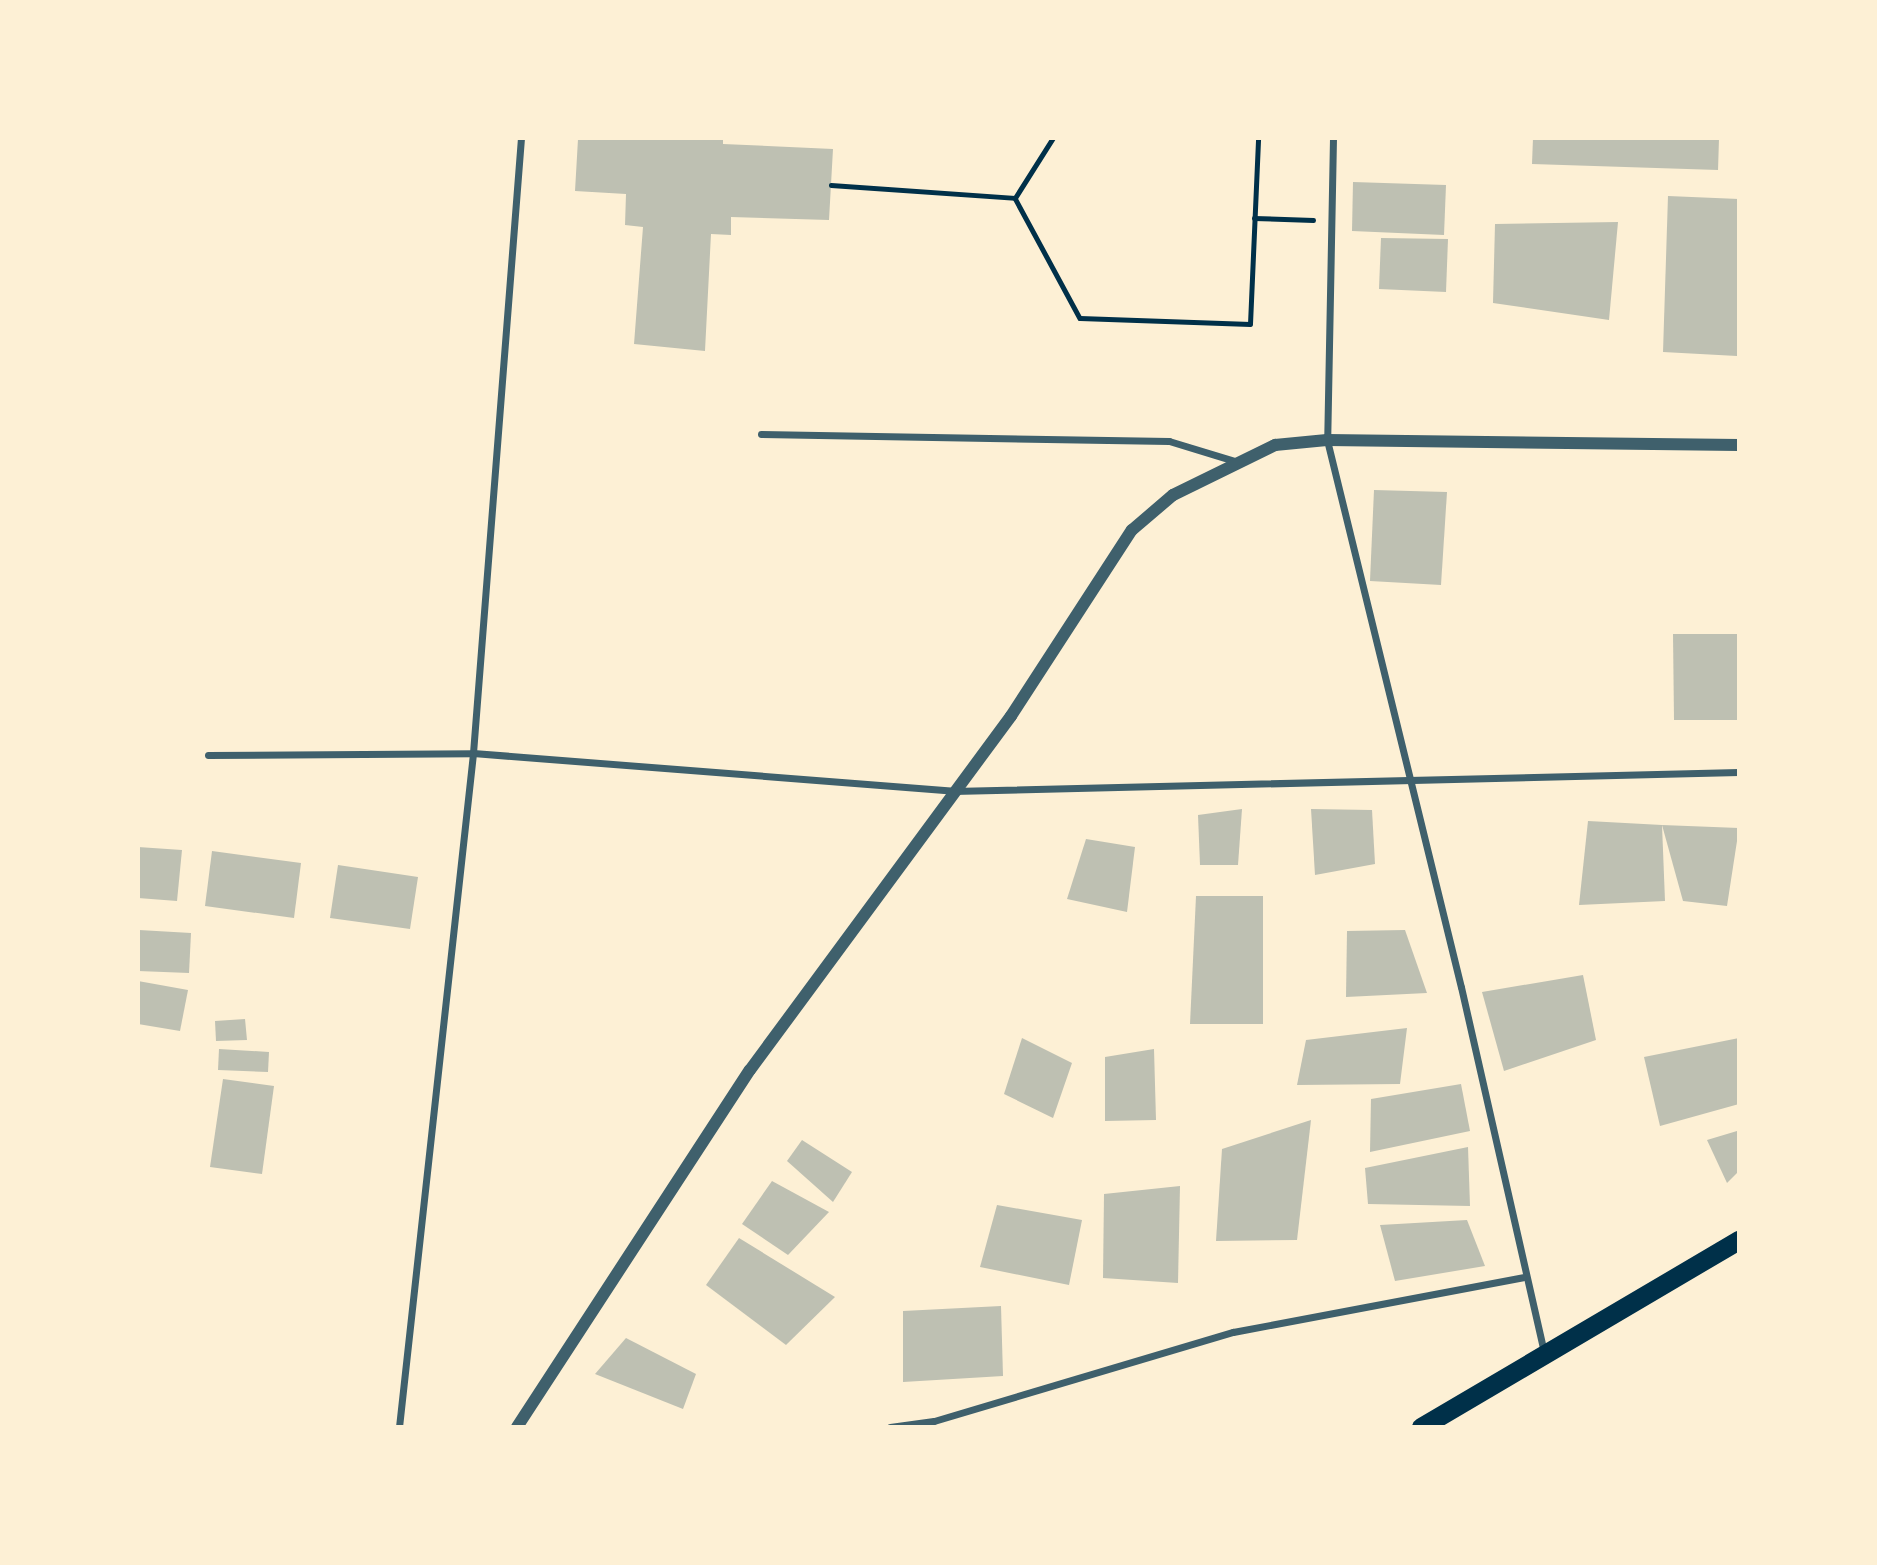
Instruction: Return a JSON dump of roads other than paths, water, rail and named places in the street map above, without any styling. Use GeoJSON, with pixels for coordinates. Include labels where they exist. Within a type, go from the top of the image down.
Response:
{"type":"FeatureCollection","features":[{"type":"Feature","properties":{"kind":"highway"},"geometry":{"type":"LineString","coordinates":[[1421,1427],[1739,1240]]}},
{"type":"Feature","properties":{"kind":"street"},"geometry":{"type":"LineString","coordinates":[[399,1427],[473,753],[521,138]]}},
{"type":"Feature","properties":{"kind":"street"},"geometry":{"type":"LineString","coordinates":[[1333,138],[1327,440],[1461,987],[1523,1277],[1544,1354]]}},
{"type":"Feature","properties":{"kind":"street"},"geometry":{"type":"LineString","coordinates":[[761,434],[1168,441],[1235,461]]}},
{"type":"Feature","properties":{"kind":"street"},"geometry":{"type":"LineString","coordinates":[[517,1427],[750,1070],[953,791],[1012,716],[1132,530],[1173,495],[1235,461],[1275,444],[1327,440],[1739,445]]}},
{"type":"Feature","properties":{"kind":"street"},"geometry":{"type":"LineString","coordinates":[[208,755],[473,753],[953,791],[1739,772]]}},
{"type":"Feature","properties":{"kind":"street"},"geometry":{"type":"LineString","coordinates":[[890,1427],[934,1420],[1233,1332],[1523,1277]]}}]}
